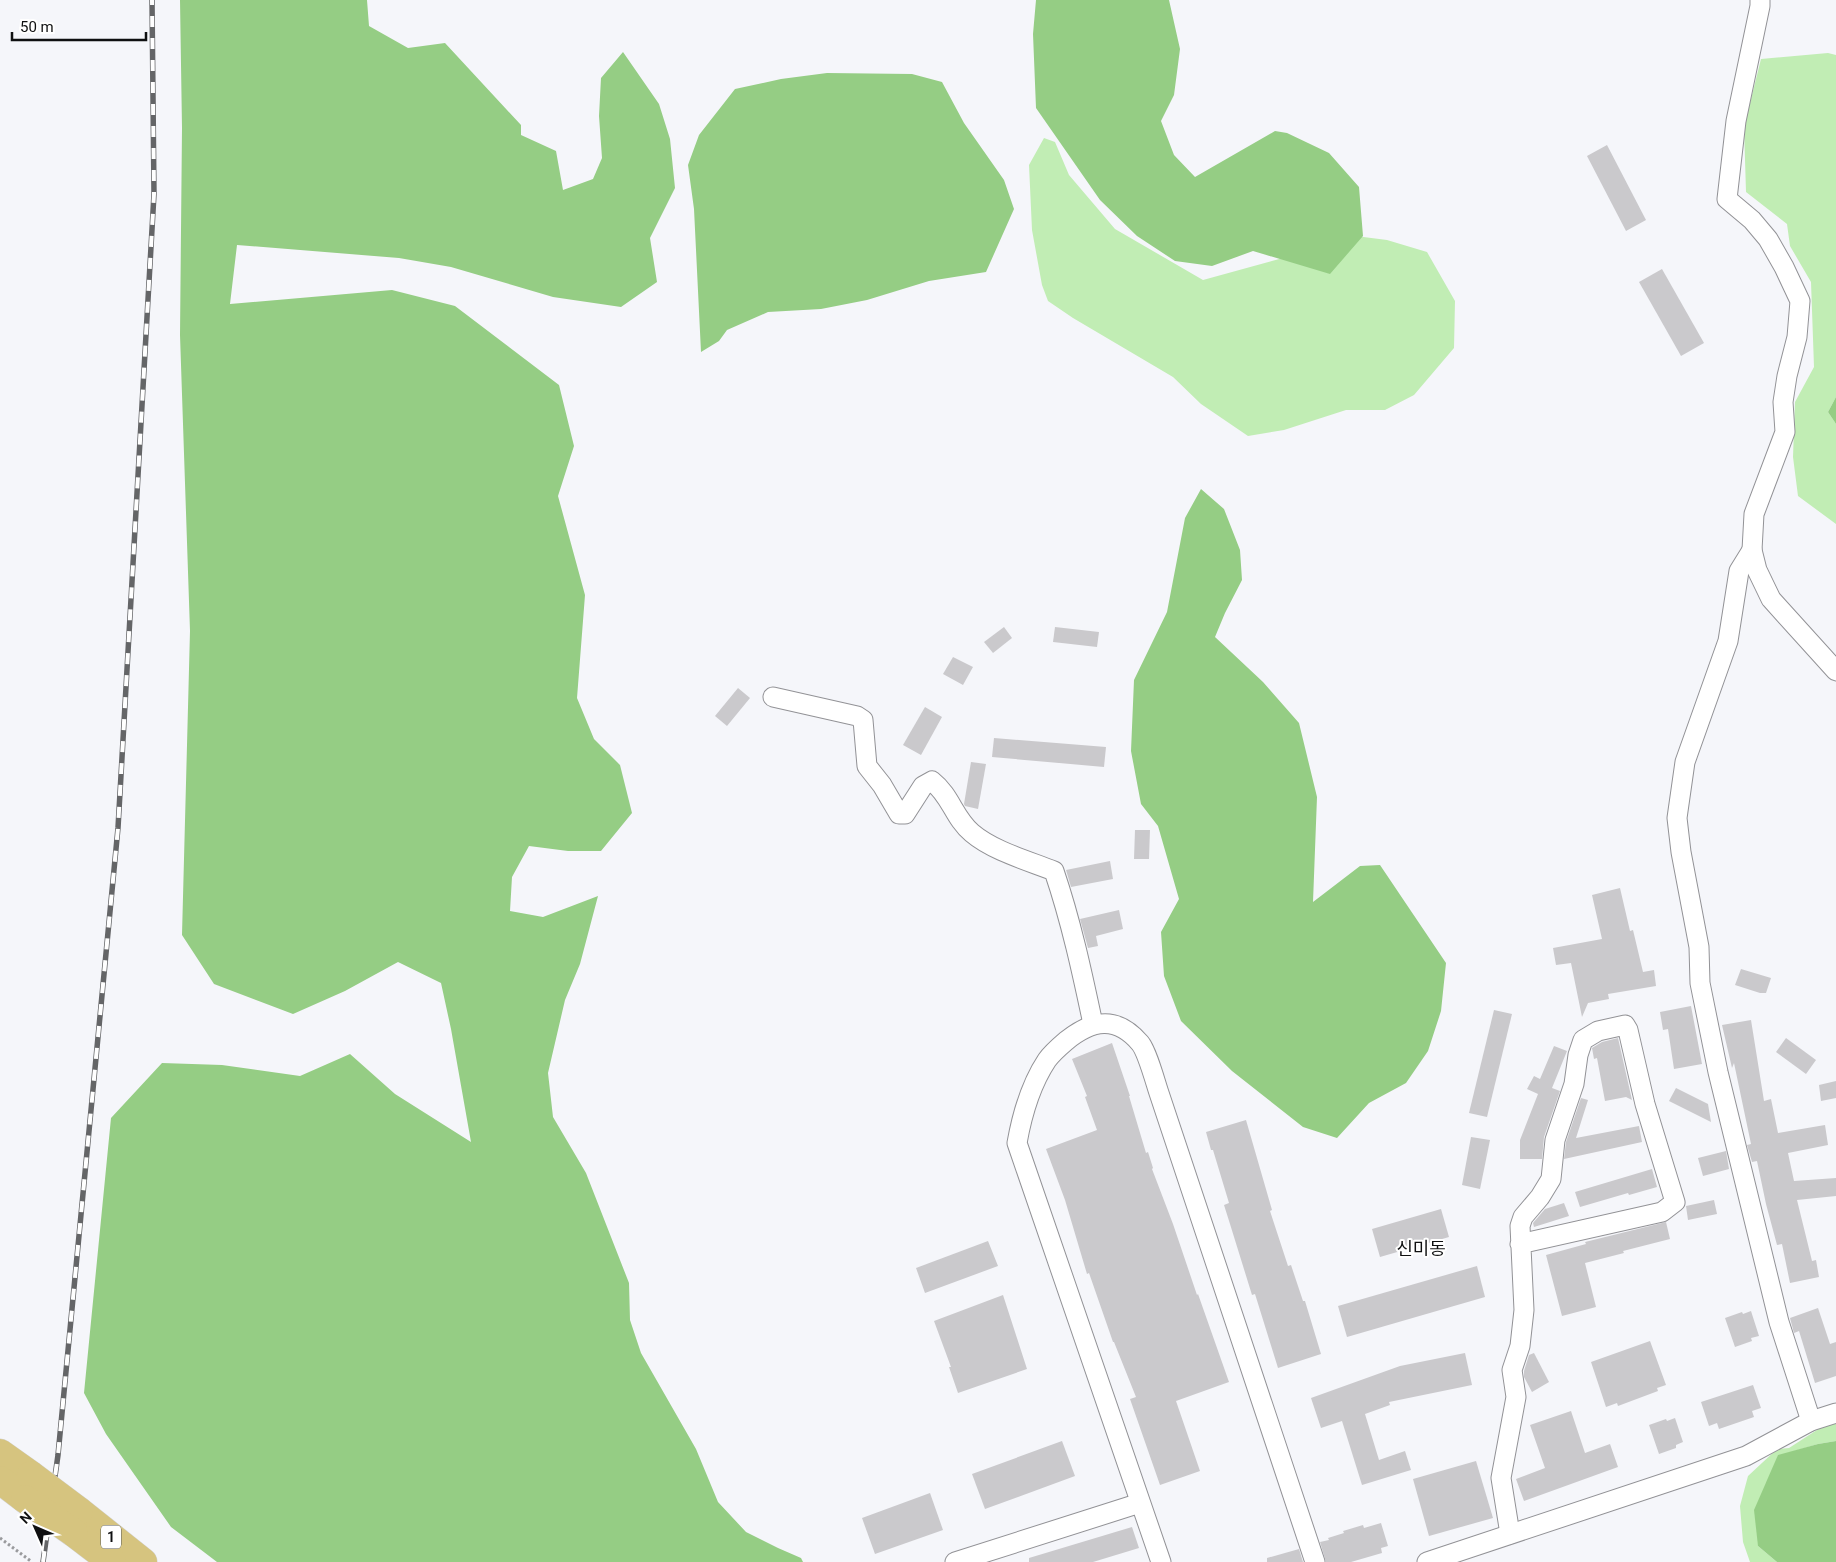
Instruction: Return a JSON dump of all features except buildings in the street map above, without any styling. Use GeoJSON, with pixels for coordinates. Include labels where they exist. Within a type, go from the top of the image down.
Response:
{"type":"FeatureCollection","features":[{"type":"Feature","properties":{"kind":"highway","name":"1"},"geometry":{"type":"LineString","coordinates":[[0,1453],[28,1487],[77,1522],[144,1562]]}},
{"type":"Feature","properties":{"kind":"highway","name":"1"},"geometry":{"type":"LineString","coordinates":[[0,1480],[28,1487]]}},
{"type":"Feature","properties":{"kind":"highway","name":"1"},"geometry":{"type":"LineString","coordinates":[[77,1522],[112,1562]]}},
{"type":"Feature","properties":{"kind":"street"},"geometry":{"type":"LineString","coordinates":[[1760,0],[1736,120],[1727,199],[1752,220],[1768,239],[1800,301],[1797,337],[1787,376],[1783,402],[1785,432],[1754,514],[1752,550],[1758,570],[1771,599],[1836,671]]}},
{"type":"Feature","properties":{"kind":"street"},"geometry":{"type":"LineString","coordinates":[[1752,550],[1739,571],[1728,641],[1684,762],[1677,818],[1681,852],[1699,947],[1700,984],[1718,1072],[1779,1322],[1811,1421]]}},
{"type":"Feature","properties":{"kind":"street"},"geometry":{"type":"LineString","coordinates":[[773,697],[857,716],[863,720],[867,766],[882,785],[899,814],[904,814],[923,786],[932,781],[942,789],[959,819],[972,834],[990,845],[1054,871],[1066,906],[1093,1024]]}},
{"type":"Feature","properties":{"kind":"street"},"geometry":{"type":"LineString","coordinates":[[1161,1562],[1017,1143],[1021,1122],[1034,1086],[1047,1061],[1056,1050],[1080,1030],[1093,1024],[1111,1024],[1125,1029],[1141,1044],[1315,1562]]}},
{"type":"Feature","properties":{"kind":"street"},"geometry":{"type":"LineString","coordinates":[[1510,1534],[1501,1478],[1516,1397],[1512,1370],[1520,1346],[1524,1310],[1520,1244],[1520,1226],[1523,1216],[1540,1197],[1551,1179],[1555,1140],[1574,1084],[1578,1055],[1583,1040],[1598,1031],[1625,1025],[1628,1030],[1645,1104],[1675,1202],[1662,1212],[1520,1244]]}},
{"type":"Feature","properties":{"kind":"street"},"geometry":{"type":"LineString","coordinates":[[1427,1562],[1746,1456],[1811,1421],[1836,1414]]}},
{"type":"Feature","properties":{"kind":"street"},"geometry":{"type":"LineString","coordinates":[[955,1562],[1140,1503]]}},
{"type":"Feature","properties":{"kind":"path"},"geometry":{"type":"LineString","coordinates":[[0,1538],[32,1562]]}},
{"type":"Feature","properties":{"kind":"green space"},"geometry":{"type":"Polygon","coordinates":[[[180,0],[367,0],[369,26],[408,48],[445,43],[521,125],[521,135],[556,151],[563,190],[593,179],[602,158],[599,116],[601,78],[623,52],[659,104],[670,139],[675,188],[650,238],[657,282],[621,307],[553,297],[451,267],[399,258],[237,245],[230,304],[392,290],[455,306],[559,385],[574,446],[558,496],[585,595],[577,698],[594,739],[620,765],[632,813],[601,851],[568,851],[529,846],[512,877],[510,911],[543,917],[598,896],[580,964],[565,1000],[548,1073],[553,1117],[586,1173],[629,1283],[630,1320],[641,1353],[696,1449],[718,1502],[746,1532],[801,1558],[803,1562],[217,1562],[171,1527],[106,1434],[84,1393],[111,1118],[162,1063],[222,1065],[300,1076],[350,1054],[395,1094],[471,1142],[441,983],[398,962],[345,991],[293,1014],[214,984],[182,935],[190,631],[180,335],[182,128],[180,0]]]}},
{"type":"Feature","properties":{"kind":"green space"},"geometry":{"type":"Polygon","coordinates":[[[1036,0],[1169,0],[1180,49],[1174,95],[1161,121],[1174,155],[1195,177],[1275,131],[1287,133],[1329,153],[1359,187],[1363,236],[1330,274],[1253,251],[1212,266],[1175,261],[1137,236],[1100,200],[1036,108],[1033,34],[1036,0]]]}},
{"type":"Feature","properties":{"kind":"green space"},"geometry":{"type":"Polygon","coordinates":[[[1828,53],[1836,55],[1836,397],[1828,412],[1836,424],[1836,524],[1798,496],[1793,457],[1795,402],[1814,367],[1811,282],[1790,246],[1787,224],[1746,192],[1744,127],[1761,59],[1828,53]]]}},
{"type":"Feature","properties":{"kind":"green space"},"geometry":{"type":"Polygon","coordinates":[[[827,73],[912,74],[942,82],[964,123],[1004,180],[1014,209],[986,272],[929,281],[867,300],[821,309],[768,312],[727,330],[719,341],[701,352],[694,209],[688,165],[699,135],[735,89],[781,79],[827,73]]]}},
{"type":"Feature","properties":{"kind":"green space"},"geometry":{"type":"Polygon","coordinates":[[[1044,138],[1055,142],[1069,175],[1115,229],[1203,280],[1294,255],[1340,234],[1387,240],[1427,252],[1455,301],[1454,348],[1414,395],[1385,410],[1346,410],[1284,430],[1248,436],[1201,404],[1173,377],[1073,318],[1048,301],[1042,285],[1032,230],[1029,165],[1044,138]]]}},
{"type":"Feature","properties":{"kind":"green space"},"geometry":{"type":"Polygon","coordinates":[[[1836,397],[1836,424],[1828,412],[1836,397]]]}},
{"type":"Feature","properties":{"kind":"green space"},"geometry":{"type":"Polygon","coordinates":[[[1201,489],[1224,509],[1240,550],[1242,580],[1215,637],[1263,682],[1299,723],[1317,797],[1313,902],[1360,866],[1380,865],[1446,963],[1441,1011],[1428,1051],[1406,1083],[1369,1103],[1337,1138],[1303,1127],[1232,1071],[1181,1021],[1164,976],[1161,932],[1179,899],[1158,826],[1141,804],[1131,751],[1134,680],[1167,612],[1185,518],[1201,489]]]}},
{"type":"Feature","properties":{"kind":"green space"},"geometry":{"type":"Polygon","coordinates":[[[1836,1423],[1836,1441],[1818,1444],[1778,1456],[1758,1546],[1777,1562],[1750,1562],[1743,1542],[1740,1506],[1748,1476],[1777,1449],[1789,1448],[1820,1428],[1836,1423]]]}},
{"type":"Feature","properties":{"kind":"green space"},"geometry":{"type":"Polygon","coordinates":[[[1836,1441],[1836,1562],[1777,1562],[1758,1546],[1754,1510],[1778,1455],[1836,1441]]]}},
{"type":"Feature","properties":{"kind":"railway"},"geometry":{"type":"LineString","coordinates":[[43,1562],[58,1455],[118,828],[154,194],[152,0]]}},
{"type":"Feature","properties":{"kind":"district","name":"신미동"},"geometry":{"type":"Point","coordinates":[1421,1248]}}]}
